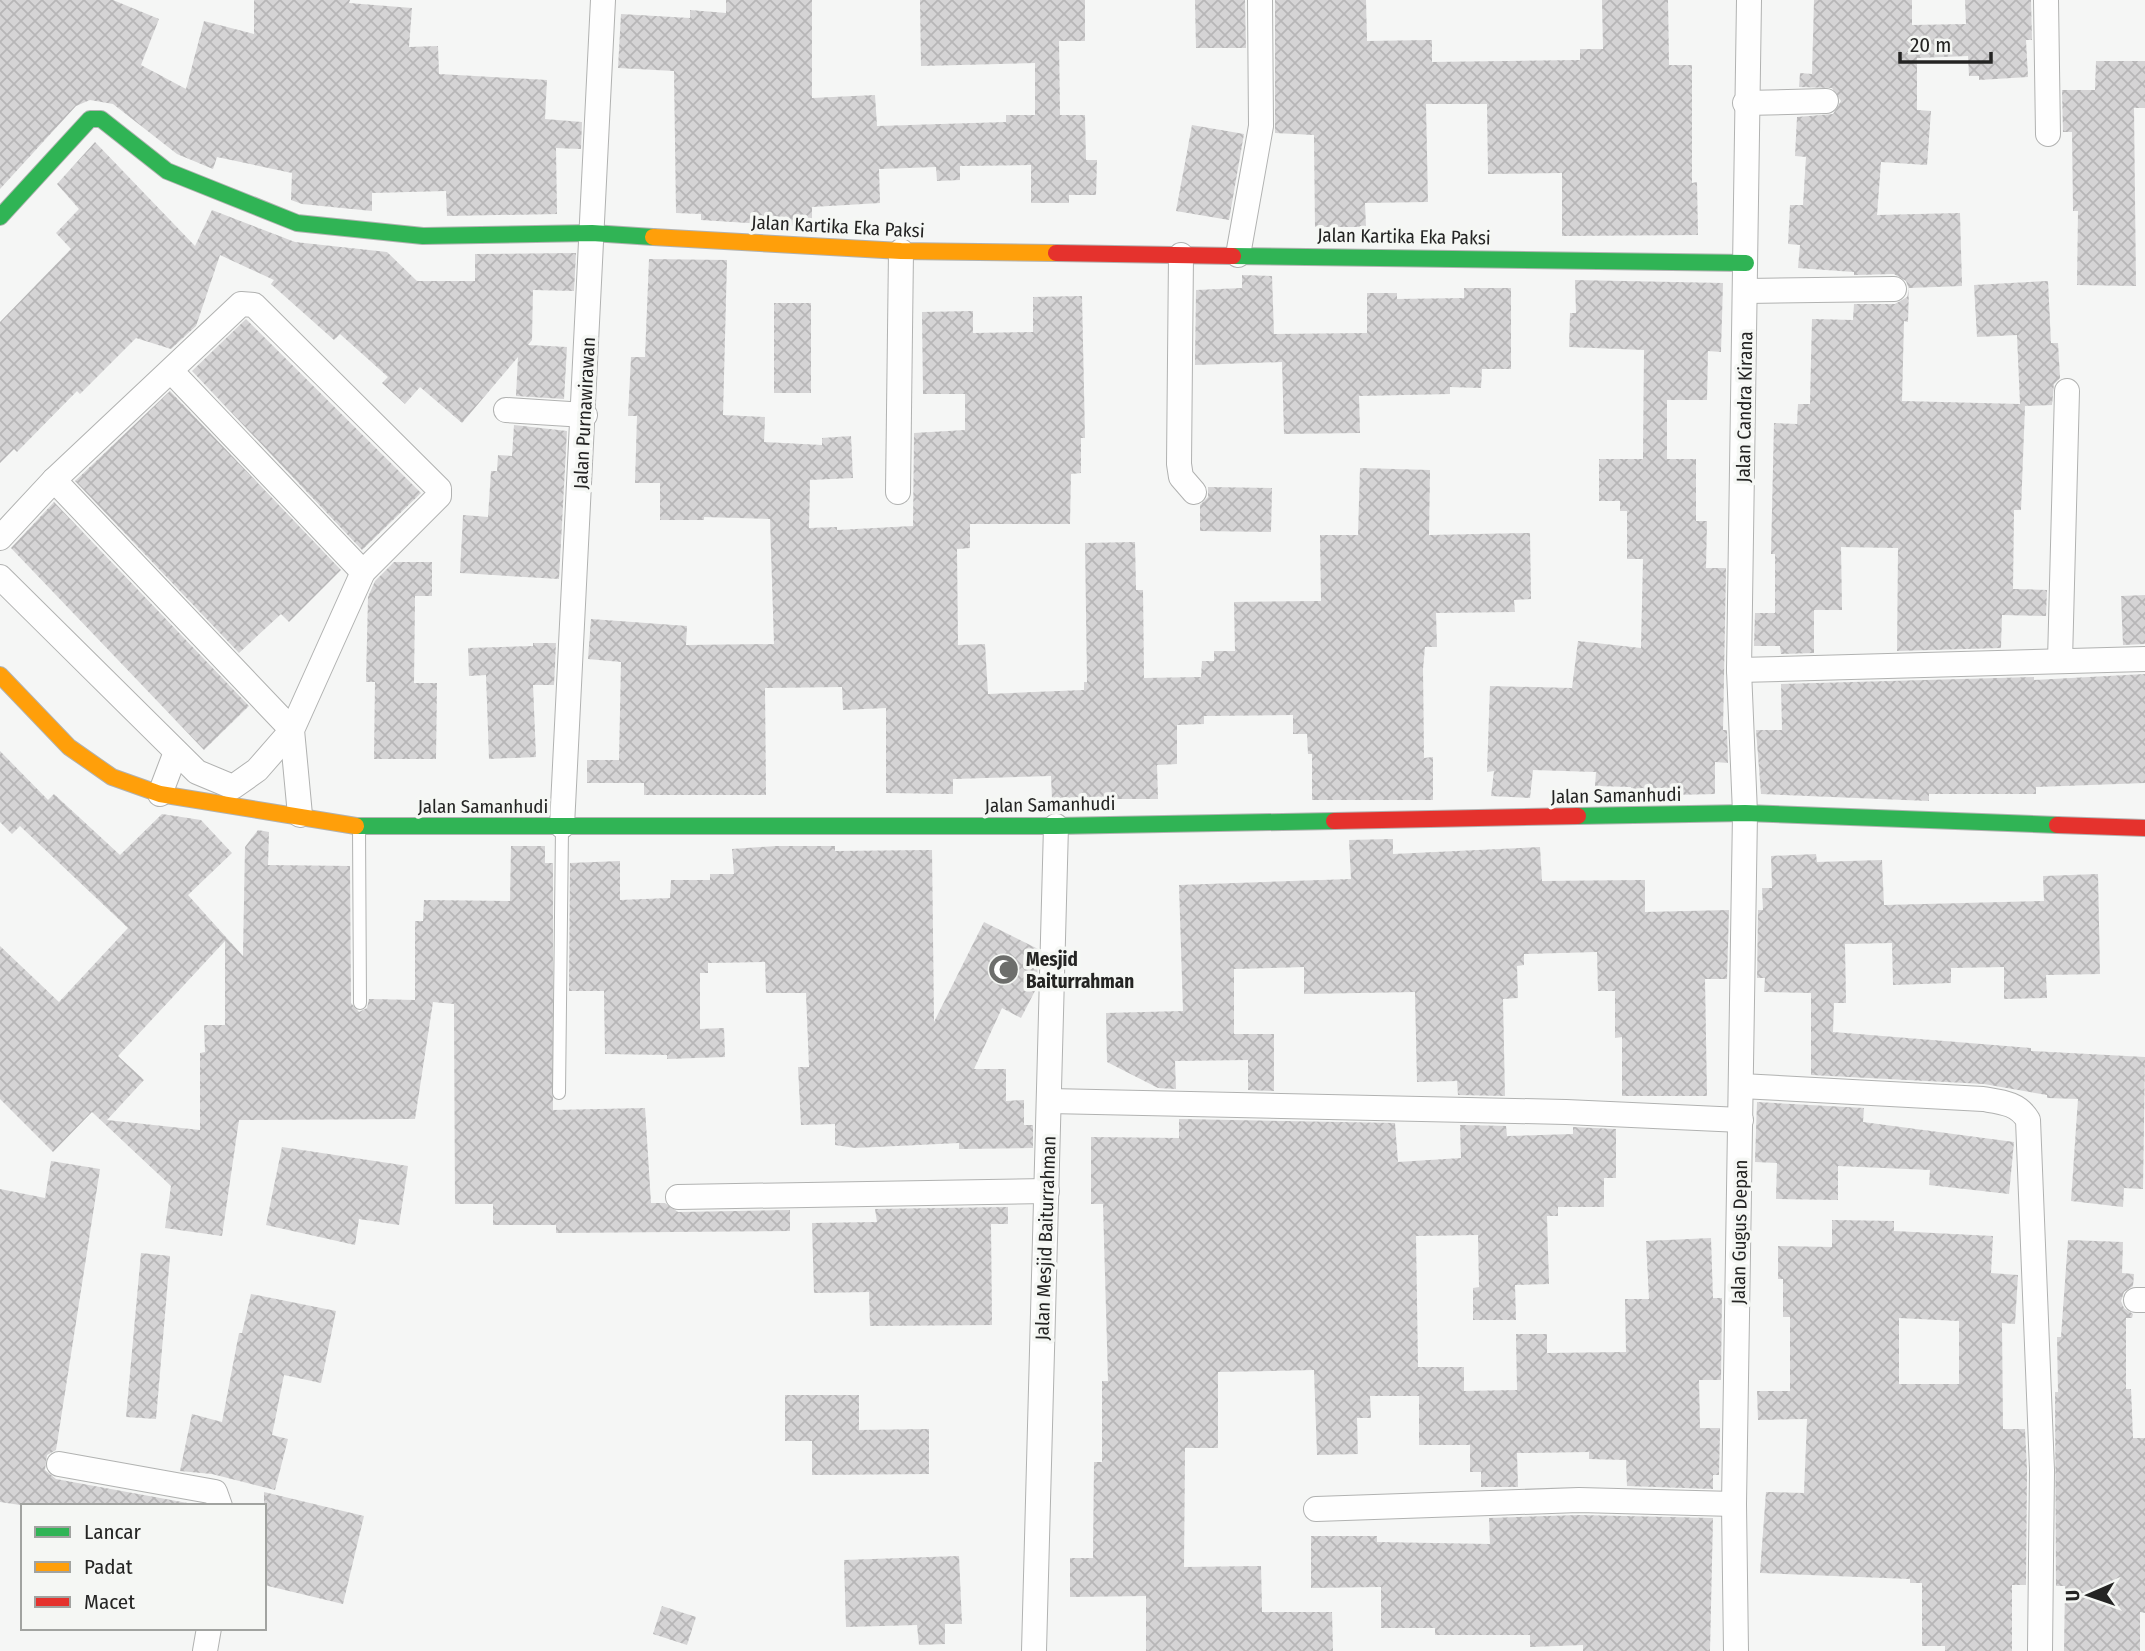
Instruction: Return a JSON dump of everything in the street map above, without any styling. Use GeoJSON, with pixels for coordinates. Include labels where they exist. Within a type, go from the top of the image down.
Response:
{"type":"FeatureCollection","features":[{"type":"Feature","properties":{"kind":"street","name":"Jalan Purnawirawan"},"geometry":{"type":"LineString","coordinates":[[562,826],[585,415],[603,0]]}},
{"type":"Feature","properties":{"kind":"street"},"geometry":{"type":"LineString","coordinates":[[1238,255],[1261,126],[1260,0]]}},
{"type":"Feature","properties":{"kind":"street","name":"Jalan Candra Kirana"},"geometry":{"type":"LineString","coordinates":[[1745,813],[1740,670],[1746,292],[1745,103],[1749,0]]}},
{"type":"Feature","properties":{"kind":"street"},"geometry":{"type":"LineString","coordinates":[[2046,0],[2048,134]]}},
{"type":"Feature","properties":{"kind":"street"},"geometry":{"type":"LineString","coordinates":[[1745,103],[1826,101]]}},
{"type":"Feature","properties":{"kind":"street","name":"Jalan Kartika Eka Paksi"},"geometry":{"type":"LineString","coordinates":[[0,216],[90,119],[101,119],[167,171],[297,223],[423,236],[592,233],[901,251],[1746,263]]}},
{"type":"Feature","properties":{"kind":"street"},"geometry":{"type":"LineString","coordinates":[[898,492],[901,251]]}},
{"type":"Feature","properties":{"kind":"street"},"geometry":{"type":"LineString","coordinates":[[1181,254],[1179,464],[1181,477],[1194,492]]}},
{"type":"Feature","properties":{"kind":"street"},"geometry":{"type":"LineString","coordinates":[[1746,292],[1894,289]]}},
{"type":"Feature","properties":{"kind":"street"},"geometry":{"type":"LineString","coordinates":[[0,538],[54,480],[242,304],[254,305],[437,484],[439,496],[363,572],[292,730],[257,770],[233,787],[197,772],[0,577]]}},
{"type":"Feature","properties":{"kind":"street"},"geometry":{"type":"LineString","coordinates":[[172,372],[363,572]]}},
{"type":"Feature","properties":{"kind":"street"},"geometry":{"type":"LineString","coordinates":[[2060,661],[2067,391]]}},
{"type":"Feature","properties":{"kind":"street"},"geometry":{"type":"LineString","coordinates":[[506,410],[585,415]]}},
{"type":"Feature","properties":{"kind":"street"},"geometry":{"type":"LineString","coordinates":[[54,480],[292,730],[300,815]]}},
{"type":"Feature","properties":{"kind":"street"},"geometry":{"type":"LineString","coordinates":[[1740,670],[2145,659]]}},
{"type":"Feature","properties":{"kind":"street","name":"Jalan Samanhudi"},"geometry":{"type":"LineString","coordinates":[[0,675],[69,747],[112,777],[160,794],[300,815],[359,827],[1056,826],[1745,813],[2145,828]]}},
{"type":"Feature","properties":{"kind":"street"},"geometry":{"type":"LineString","coordinates":[[160,794],[176,752]]}},
{"type":"Feature","properties":{"kind":"street","name":"Jalan Gugus Depan"},"geometry":{"type":"LineString","coordinates":[[1736,1651],[1734,1504],[1745,813]]}},
{"type":"Feature","properties":{"kind":"street","name":"Jalan Mesjid Baiturrahman"},"geometry":{"type":"LineString","coordinates":[[1034,1651],[1056,826]]}},
{"type":"Feature","properties":{"kind":"street"},"geometry":{"type":"LineString","coordinates":[[1741,1086],[1983,1099],[2009,1104],[2022,1111],[2028,1120],[2042,1470],[2040,1651]]}},
{"type":"Feature","properties":{"kind":"street"},"geometry":{"type":"LineString","coordinates":[[1049,1101],[1566,1112],[1741,1120]]}},
{"type":"Feature","properties":{"kind":"street"},"geometry":{"type":"LineString","coordinates":[[678,1198],[1047,1191]]}},
{"type":"Feature","properties":{"kind":"street"},"geometry":{"type":"LineString","coordinates":[[59,1464],[215,1492],[219,1504]]}},
{"type":"Feature","properties":{"kind":"street"},"geometry":{"type":"LineString","coordinates":[[1316,1509],[1578,1500],[1734,1504]]}},
{"type":"Feature","properties":{"kind":"street"},"geometry":{"type":"LineString","coordinates":[[205,1651],[209,1630]]}},
{"type":"Feature","properties":{"kind":"lane"},"geometry":{"type":"LineString","coordinates":[[559,1093],[562,826]]}},
{"type":"Feature","properties":{"kind":"lane"},"geometry":{"type":"LineString","coordinates":[[359,827],[360,1003]]}},
{"type":"Feature","properties":{"kind":"building"},"geometry":{"type":"Polygon","coordinates":[[[0,0],[113,0],[159,19],[141,65],[186,89],[204,21],[254,34],[254,0],[350,0],[349,3],[412,8],[409,47],[438,46],[439,74],[547,80],[545,119],[582,122],[581,149],[556,148],[557,214],[447,216],[446,191],[372,193],[372,211],[302,204],[291,200],[292,173],[217,157],[213,169],[177,154],[113,104],[90,100],[76,106],[0,189],[0,0]]]}},
{"type":"Feature","properties":{"kind":"building"},"geometry":{"type":"Polygon","coordinates":[[[726,0],[812,0],[812,98],[875,95],[877,126],[1006,122],[1006,115],[1035,115],[1035,63],[921,66],[920,0],[1085,0],[1085,41],[1059,41],[1060,115],[1085,115],[1086,160],[1097,160],[1096,195],[1069,195],[1069,203],[1031,203],[1031,165],[960,166],[960,180],[937,181],[936,167],[879,169],[880,203],[812,207],[812,227],[701,220],[701,214],[676,213],[674,71],[618,68],[621,14],[690,18],[690,10],[726,13],[726,0]]]}},
{"type":"Feature","properties":{"kind":"building"},"geometry":{"type":"Polygon","coordinates":[[[1195,0],[1245,0],[1246,48],[1196,48],[1195,0]]]}},
{"type":"Feature","properties":{"kind":"building"},"geometry":{"type":"Polygon","coordinates":[[[1275,0],[1366,0],[1367,41],[1432,40],[1432,62],[1580,60],[1580,49],[1603,49],[1602,0],[1668,0],[1669,65],[1692,65],[1692,183],[1697,182],[1698,235],[1562,236],[1562,173],[1488,174],[1487,104],[1426,104],[1428,202],[1365,203],[1366,227],[1315,227],[1314,135],[1275,133],[1275,0]]]}},
{"type":"Feature","properties":{"kind":"building"},"geometry":{"type":"Polygon","coordinates":[[[1814,0],[1912,0],[1912,25],[1966,24],[1965,0],[2031,0],[2032,40],[2026,40],[2028,77],[1979,80],[1979,76],[1969,76],[1968,56],[1917,58],[1917,110],[1931,111],[1927,165],[1881,162],[1877,215],[1960,213],[1962,286],[1909,289],[1906,281],[1894,274],[1854,275],[1854,272],[1798,268],[1800,245],[1788,244],[1790,205],[1803,205],[1806,157],[1795,156],[1797,117],[1833,114],[1841,101],[1832,88],[1799,87],[1800,73],[1812,74],[1814,0]]]}},
{"type":"Feature","properties":{"kind":"building"},"geometry":{"type":"Polygon","coordinates":[[[2096,61],[2145,61],[2145,108],[2134,108],[2136,286],[2077,285],[2078,211],[2073,211],[2072,132],[2063,132],[2062,90],[2095,90],[2096,61]]]}},
{"type":"Feature","properties":{"kind":"building"},"geometry":{"type":"Polygon","coordinates":[[[1192,125],[1244,134],[1229,220],[1176,211],[1192,125]]]}},
{"type":"Feature","properties":{"kind":"building"},"geometry":{"type":"Polygon","coordinates":[[[95,142],[195,246],[212,210],[295,242],[387,252],[417,281],[475,281],[475,254],[576,253],[574,291],[533,290],[532,340],[528,345],[567,347],[564,399],[516,396],[518,357],[462,423],[420,387],[405,404],[382,383],[388,377],[340,334],[334,340],[271,284],[274,280],[220,255],[196,326],[171,349],[136,338],[80,394],[77,391],[17,452],[14,449],[0,463],[0,322],[71,249],[56,233],[79,209],[57,184],[95,142]]]}},
{"type":"Feature","properties":{"kind":"building"},"geometry":{"type":"Polygon","coordinates":[[[649,259],[727,260],[723,415],[765,417],[764,442],[822,445],[822,438],[851,436],[853,478],[810,480],[809,528],[837,527],[837,530],[913,526],[914,433],[965,430],[965,394],[923,394],[922,312],[973,311],[973,333],[1033,332],[1033,297],[1082,296],[1085,438],[1081,438],[1081,473],[1071,474],[1070,524],[970,524],[970,548],[957,549],[958,645],[985,644],[988,694],[1084,690],[1084,682],[1087,682],[1085,543],[1135,542],[1136,590],[1143,590],[1144,678],[1201,677],[1202,661],[1214,661],[1214,651],[1235,651],[1234,602],[1321,601],[1320,535],[1358,535],[1360,468],[1430,470],[1429,535],[1530,533],[1531,599],[1514,600],[1515,612],[1436,613],[1437,647],[1425,647],[1423,669],[1424,758],[1433,757],[1433,800],[1312,800],[1312,754],[1308,754],[1307,734],[1293,734],[1293,715],[1204,716],[1204,724],[1177,725],[1177,764],[1157,765],[1158,799],[1052,799],[1051,776],[953,779],[953,794],[886,793],[886,708],[843,710],[842,687],[765,688],[766,795],[644,795],[644,783],[587,783],[587,760],[619,760],[621,662],[588,659],[591,619],[687,626],[686,645],[774,644],[770,519],[704,517],[704,520],[660,520],[660,483],[635,483],[637,416],[628,416],[631,357],[645,357],[649,259]]]}},
{"type":"Feature","properties":{"kind":"building"},"geometry":{"type":"Polygon","coordinates":[[[1242,275],[1272,276],[1274,334],[1367,333],[1367,293],[1397,293],[1397,299],[1464,298],[1464,288],[1511,288],[1511,369],[1482,369],[1481,388],[1450,387],[1450,394],[1359,396],[1360,433],[1284,434],[1282,362],[1195,365],[1196,290],[1242,288],[1242,275]]]}},
{"type":"Feature","properties":{"kind":"building"},"geometry":{"type":"Polygon","coordinates":[[[1575,280],[1723,283],[1721,352],[1708,351],[1707,400],[1667,400],[1667,459],[1696,459],[1696,521],[1707,521],[1706,568],[1726,568],[1723,730],[1727,730],[1728,763],[1715,762],[1715,794],[1631,796],[1631,787],[1595,786],[1596,772],[1533,770],[1530,798],[1491,796],[1494,771],[1487,772],[1490,686],[1572,688],[1578,641],[1641,648],[1643,559],[1627,559],[1627,511],[1620,511],[1620,501],[1599,501],[1599,459],[1643,459],[1644,350],[1569,347],[1570,313],[1576,313],[1575,280]]]}},
{"type":"Feature","properties":{"kind":"building"},"geometry":{"type":"Polygon","coordinates":[[[2048,281],[2051,343],[2058,343],[2060,378],[2054,384],[2052,405],[2025,406],[2021,510],[2014,510],[2013,589],[2047,590],[2046,616],[2002,615],[2001,648],[1897,651],[1898,548],[1841,547],[1842,610],[1814,610],[1814,653],[1781,654],[1780,646],[1754,646],[1755,613],[1775,613],[1775,554],[1771,554],[1774,423],[1797,424],[1798,404],[1810,404],[1812,319],[1853,320],[1854,304],[1895,304],[1907,297],[1909,289],[1908,322],[1904,321],[1902,401],[2020,404],[2017,335],[1977,337],[1974,285],[2048,281]]]}},
{"type":"Feature","properties":{"kind":"building"},"geometry":{"type":"Polygon","coordinates":[[[774,303],[811,303],[811,393],[774,393],[774,303]]]}},
{"type":"Feature","properties":{"kind":"building"},"geometry":{"type":"Polygon","coordinates":[[[246,319],[421,493],[362,550],[192,371],[246,319]]]}},
{"type":"Feature","properties":{"kind":"building"},"geometry":{"type":"Polygon","coordinates":[[[170,391],[341,570],[289,622],[281,614],[239,653],[75,481],[170,391]]]}},
{"type":"Feature","properties":{"kind":"building"},"geometry":{"type":"Polygon","coordinates":[[[514,425],[567,431],[559,579],[460,573],[463,515],[488,517],[491,471],[497,471],[498,455],[512,456],[514,425]]]}},
{"type":"Feature","properties":{"kind":"building"},"geometry":{"type":"Polygon","coordinates":[[[1208,487],[1272,488],[1271,532],[1200,531],[1200,505],[1208,497],[1208,487]]]}},
{"type":"Feature","properties":{"kind":"building"},"geometry":{"type":"Polygon","coordinates":[[[54,502],[249,706],[204,750],[11,548],[54,502]]]}},
{"type":"Feature","properties":{"kind":"building"},"geometry":{"type":"Polygon","coordinates":[[[394,562],[432,562],[432,596],[415,596],[414,683],[437,683],[436,759],[374,759],[375,682],[366,682],[368,597],[375,581],[394,562]]]}},
{"type":"Feature","properties":{"kind":"building"},"geometry":{"type":"Polygon","coordinates":[[[2145,595],[2145,644],[2123,645],[2121,596],[2145,595]]]}},
{"type":"Feature","properties":{"kind":"building"},"geometry":{"type":"Polygon","coordinates":[[[533,643],[556,643],[554,685],[533,685],[536,757],[489,759],[486,675],[469,676],[468,648],[533,646],[533,643]]]}},
{"type":"Feature","properties":{"kind":"building"},"geometry":{"type":"Polygon","coordinates":[[[2145,674],[2145,783],[2036,787],[2036,794],[1929,794],[1929,801],[1761,794],[1756,730],[1782,730],[1781,684],[2034,677],[2034,680],[2145,674]]]}},
{"type":"Feature","properties":{"kind":"building"},"geometry":{"type":"Polygon","coordinates":[[[0,751],[48,800],[54,794],[120,855],[162,814],[201,820],[232,853],[188,895],[243,956],[245,847],[258,830],[269,832],[268,865],[350,866],[351,1003],[359,1012],[367,1008],[369,999],[415,1000],[415,921],[423,921],[424,900],[510,901],[511,846],[545,846],[545,863],[553,863],[553,1110],[645,1108],[651,1203],[665,1203],[678,1212],[790,1210],[790,1231],[556,1233],[556,1225],[493,1225],[493,1204],[455,1204],[454,1004],[433,1002],[415,1119],[239,1120],[222,1236],[165,1228],[171,1186],[92,1112],[53,1152],[0,1099],[0,946],[59,1002],[128,928],[20,826],[12,834],[0,822],[0,751]],[[225,941],[118,1056],[144,1080],[107,1120],[200,1130],[200,1053],[205,1052],[204,1025],[225,1025],[225,941]]]}},
{"type":"Feature","properties":{"kind":"building"},"geometry":{"type":"Polygon","coordinates":[[[1393,839],[1393,854],[1540,847],[1542,881],[1645,880],[1645,912],[1729,910],[1727,979],[1705,979],[1707,1096],[1622,1096],[1622,1037],[1615,1038],[1615,991],[1598,991],[1597,952],[1524,954],[1524,965],[1517,966],[1518,998],[1503,999],[1505,1096],[1458,1095],[1457,1081],[1417,1082],[1415,992],[1304,994],[1304,967],[1234,969],[1234,1034],[1274,1034],[1274,1091],[1248,1090],[1248,1060],[1175,1061],[1176,1089],[1158,1088],[1107,1062],[1106,1013],[1183,1011],[1179,885],[1351,879],[1349,840],[1393,839]]]}},
{"type":"Feature","properties":{"kind":"building"},"geometry":{"type":"Polygon","coordinates":[[[835,846],[835,851],[932,850],[934,1022],[984,922],[1038,949],[1037,987],[1021,1018],[1002,1008],[974,1069],[1006,1069],[1006,1101],[1024,1100],[1024,1125],[1033,1125],[1033,1148],[959,1149],[959,1143],[855,1148],[835,1145],[835,1124],[801,1125],[798,1067],[809,1067],[806,993],[766,993],[765,962],[708,963],[708,973],[700,973],[700,1029],[724,1028],[725,1057],[667,1059],[667,1055],[605,1054],[604,991],[569,991],[570,863],[620,861],[620,900],[670,898],[671,880],[710,880],[710,874],[734,874],[732,849],[835,846]]]}},
{"type":"Feature","properties":{"kind":"building"},"geometry":{"type":"Polygon","coordinates":[[[1816,854],[1817,862],[1882,860],[1884,905],[2044,901],[2043,876],[2098,874],[2100,974],[2046,975],[2047,998],[2004,999],[2004,967],[1951,968],[1951,983],[1893,985],[1892,943],[1845,944],[1846,1003],[1834,1003],[1833,1032],[2031,1048],[2031,1051],[2145,1057],[2143,1189],[2124,1188],[2123,1207],[2071,1201],[2078,1099],[2047,1098],[2047,1095],[1984,1084],[1811,1075],[1811,993],[1764,992],[1765,978],[1757,978],[1758,910],[1763,910],[1762,888],[1772,888],[1771,856],[1816,854]]]}},
{"type":"Feature","properties":{"kind":"building"},"geometry":{"type":"Polygon","coordinates":[[[1757,1102],[1864,1108],[1863,1122],[2014,1142],[2009,1194],[1929,1185],[1930,1170],[1838,1166],[1838,1200],[1776,1199],[1777,1163],[1755,1162],[1757,1102]]]}},
{"type":"Feature","properties":{"kind":"building"},"geometry":{"type":"Polygon","coordinates":[[[1179,1119],[1395,1123],[1398,1162],[1461,1158],[1460,1125],[1506,1126],[1507,1136],[1573,1134],[1573,1127],[1616,1129],[1616,1178],[1604,1178],[1604,1207],[1558,1207],[1558,1216],[1547,1216],[1549,1284],[1515,1285],[1516,1320],[1473,1320],[1473,1288],[1479,1287],[1478,1235],[1416,1236],[1418,1367],[1464,1367],[1464,1391],[1517,1390],[1516,1334],[1547,1334],[1547,1353],[1626,1352],[1625,1299],[1649,1299],[1646,1241],[1711,1238],[1713,1298],[1722,1298],[1721,1380],[1699,1380],[1700,1428],[1720,1428],[1719,1475],[1713,1475],[1713,1489],[1627,1486],[1626,1460],[1589,1459],[1589,1452],[1517,1453],[1518,1487],[1481,1487],[1481,1472],[1470,1472],[1470,1445],[1419,1445],[1419,1396],[1370,1396],[1371,1418],[1357,1418],[1358,1454],[1317,1455],[1314,1370],[1218,1372],[1218,1448],[1185,1448],[1184,1567],[1261,1566],[1262,1612],[1332,1612],[1333,1651],[1146,1651],[1146,1596],[1070,1597],[1070,1558],[1093,1558],[1094,1462],[1102,1462],[1102,1381],[1108,1381],[1103,1204],[1091,1204],[1091,1137],[1179,1138],[1179,1119]]]}},
{"type":"Feature","properties":{"kind":"building"},"geometry":{"type":"Polygon","coordinates":[[[282,1147],[408,1166],[399,1225],[359,1219],[355,1245],[266,1225],[282,1147]]]}},
{"type":"Feature","properties":{"kind":"building"},"geometry":{"type":"Polygon","coordinates":[[[51,1161],[100,1169],[56,1450],[47,1455],[45,1470],[56,1479],[193,1504],[21,1505],[0,1502],[0,1189],[45,1198],[51,1161]]]}},
{"type":"Feature","properties":{"kind":"building"},"geometry":{"type":"Polygon","coordinates":[[[1008,1207],[1008,1224],[991,1224],[992,1325],[870,1326],[869,1292],[814,1293],[812,1223],[877,1222],[875,1209],[1008,1207]]]}},
{"type":"Feature","properties":{"kind":"building"},"geometry":{"type":"Polygon","coordinates":[[[1832,1220],[1894,1221],[1894,1231],[1993,1236],[1991,1273],[2018,1275],[2015,1324],[2002,1323],[2003,1429],[2025,1429],[2027,1470],[2026,1585],[2012,1585],[2012,1651],[1945,1651],[1945,1646],[1922,1646],[1922,1583],[1910,1583],[1910,1579],[1760,1573],[1766,1492],[1804,1493],[1807,1419],[1758,1420],[1757,1391],[1790,1391],[1790,1317],[1783,1317],[1783,1279],[1778,1279],[1778,1246],[1832,1247],[1832,1220]],[[1899,1318],[1899,1384],[1959,1384],[1959,1321],[1899,1318]]]}},
{"type":"Feature","properties":{"kind":"building"},"geometry":{"type":"Polygon","coordinates":[[[2068,1240],[2123,1242],[2122,1273],[2134,1274],[2133,1286],[2124,1292],[2121,1301],[2124,1308],[2133,1314],[2132,1318],[2126,1318],[2126,1389],[2131,1389],[2133,1438],[2145,1438],[2145,1613],[2140,1612],[2140,1651],[2064,1651],[2065,1586],[2056,1586],[2055,1392],[2058,1392],[2057,1337],[2061,1337],[2068,1240]]]}},
{"type":"Feature","properties":{"kind":"building"},"geometry":{"type":"Polygon","coordinates":[[[141,1253],[170,1256],[156,1419],[126,1417],[141,1253]]]}},
{"type":"Feature","properties":{"kind":"building"},"geometry":{"type":"Polygon","coordinates":[[[251,1294],[336,1311],[321,1383],[284,1375],[272,1435],[288,1439],[275,1490],[212,1474],[180,1471],[192,1414],[222,1422],[239,1333],[242,1333],[251,1294]]]}},
{"type":"Feature","properties":{"kind":"building"},"geometry":{"type":"Polygon","coordinates":[[[785,1395],[859,1395],[859,1430],[929,1429],[929,1474],[812,1475],[812,1441],[785,1441],[785,1395]]]}},
{"type":"Feature","properties":{"kind":"building"},"geometry":{"type":"Polygon","coordinates":[[[264,1492],[364,1516],[343,1604],[266,1585],[264,1492]]]}},
{"type":"Feature","properties":{"kind":"building"},"geometry":{"type":"Polygon","coordinates":[[[1579,1515],[1713,1518],[1710,1651],[1583,1651],[1583,1645],[1530,1647],[1530,1635],[1435,1635],[1435,1628],[1381,1628],[1381,1587],[1311,1588],[1311,1536],[1377,1536],[1377,1542],[1490,1544],[1489,1518],[1579,1515]]]}},
{"type":"Feature","properties":{"kind":"building"},"geometry":{"type":"Polygon","coordinates":[[[959,1556],[962,1624],[945,1624],[945,1644],[919,1645],[917,1625],[846,1627],[844,1560],[959,1556]]]}},
{"type":"Feature","properties":{"kind":"building"},"geometry":{"type":"Polygon","coordinates":[[[662,1606],[696,1617],[687,1645],[653,1634],[662,1606]]]}},
{"type":"Feature","properties":{"kind":"traffic: fast"},"geometry":{"type":"LineString","coordinates":[[0,217],[90,119],[101,119],[167,171],[297,223],[423,236],[592,233],[653,237]]}},
{"type":"Feature","properties":{"kind":"traffic: fast"},"geometry":{"type":"LineString","coordinates":[[1233,256],[1746,263]]}},
{"type":"Feature","properties":{"kind":"traffic: fast"},"geometry":{"type":"LineString","coordinates":[[1578,816],[1745,813],[2057,825]]}},
{"type":"Feature","properties":{"kind":"traffic: fast"},"geometry":{"type":"LineString","coordinates":[[356,826],[1056,826],[1334,821]]}},
{"type":"Feature","properties":{"kind":"traffic: slow"},"geometry":{"type":"LineString","coordinates":[[653,237],[901,251],[1056,253]]}},
{"type":"Feature","properties":{"kind":"traffic: slow"},"geometry":{"type":"LineString","coordinates":[[0,675],[69,747],[112,777],[160,794],[356,826]]}},
{"type":"Feature","properties":{"kind":"traffic: jam"},"geometry":{"type":"LineString","coordinates":[[1056,253],[1233,256]]}},
{"type":"Feature","properties":{"kind":"traffic: jam"},"geometry":{"type":"LineString","coordinates":[[1334,821],[1578,816]]}},
{"type":"Feature","properties":{"kind":"traffic: jam"},"geometry":{"type":"LineString","coordinates":[[2057,825],[2145,828]]}},
{"type":"Feature","properties":{"kind":"place","name":"Mesjid Baiturrahman"},"geometry":{"type":"Point","coordinates":[1003,970]}}]}
